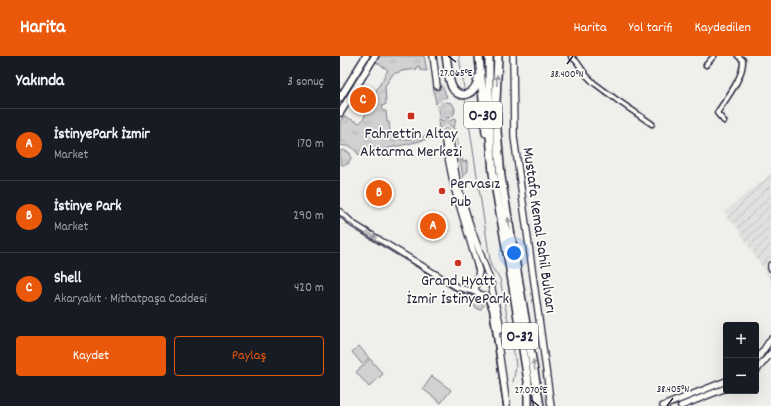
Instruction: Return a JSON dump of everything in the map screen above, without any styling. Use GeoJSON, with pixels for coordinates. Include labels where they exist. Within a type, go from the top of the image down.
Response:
{"type":"FeatureCollection","features":[{"type":"Feature","properties":{"kind":"highway"},"geometry":{"type":"LineString","coordinates":[[446,56],[452,87],[457,92],[464,94],[471,92],[477,85],[479,56]]}},
{"type":"Feature","properties":{"kind":"highway","name":"O-30"},"geometry":{"type":"LineString","coordinates":[[479,56],[484,119],[493,173]]}},
{"type":"Feature","properties":{"kind":"highway","name":"O-32"},"geometry":{"type":"LineString","coordinates":[[490,56],[489,122],[493,173],[528,382],[528,406]]}},
{"type":"Feature","properties":{"kind":"highway","name":"O-32"},"geometry":{"type":"LineString","coordinates":[[498,56],[497,109],[502,177],[540,405]]}},
{"type":"Feature","properties":{"kind":"main road"},"geometry":{"type":"LineString","coordinates":[[340,97],[361,56]]}},
{"type":"Feature","properties":{"kind":"main road"},"geometry":{"type":"LineString","coordinates":[[340,97],[366,56]]}},
{"type":"Feature","properties":{"kind":"main road"},"geometry":{"type":"LineString","coordinates":[[340,112],[371,56]]}},
{"type":"Feature","properties":{"kind":"main road"},"geometry":{"type":"LineString","coordinates":[[340,112],[375,56]]}},
{"type":"Feature","properties":{"kind":"main road"},"geometry":{"type":"LineString","coordinates":[[434,56],[439,86]]}},
{"type":"Feature","properties":{"kind":"main road","name":"Mustafa Kemal Sahil Bulvarı"},"geometry":{"type":"LineString","coordinates":[[513,56],[514,137],[551,406]]}},
{"type":"Feature","properties":{"kind":"main road"},"geometry":{"type":"LineString","coordinates":[[507,406],[494,310],[488,298],[475,290],[479,271],[454,187],[447,136],[458,187],[491,283],[492,293],[500,322],[510,406]]}},
{"type":"Feature","properties":{"kind":"main road"},"geometry":{"type":"LineString","coordinates":[[340,212],[353,224],[458,288],[483,294],[487,293],[490,289],[491,283]]}},
{"type":"Feature","properties":{"kind":"main road"},"geometry":{"type":"LineString","coordinates":[[477,281],[485,277],[491,283]]}},
{"type":"Feature","properties":{"kind":"main road"},"geometry":{"type":"LineString","coordinates":[[758,358],[771,339]]}},
{"type":"Feature","properties":{"kind":"main road"},"geometry":{"type":"LineString","coordinates":[[759,367],[771,353]]}},
{"type":"Feature","properties":{"kind":"main road"},"geometry":{"type":"LineString","coordinates":[[663,406],[723,382]]}},
{"type":"Feature","properties":{"kind":"main road"},"geometry":{"type":"LineString","coordinates":[[681,406],[723,389]]}},
{"type":"Feature","properties":{"kind":"street"},"geometry":{"type":"LineString","coordinates":[[571,56],[594,83],[652,124]]}},
{"type":"Feature","properties":{"kind":"street"},"geometry":{"type":"LineString","coordinates":[[706,64],[714,56]]}},
{"type":"Feature","properties":{"kind":"street"},"geometry":{"type":"LineString","coordinates":[[738,56],[743,60]]}},
{"type":"Feature","properties":{"kind":"street"},"geometry":{"type":"LineString","coordinates":[[724,121],[717,113],[736,82],[743,67],[743,60],[746,56]]}},
{"type":"Feature","properties":{"kind":"shaded area"},"geometry":{"type":"Polygon","coordinates":[[[771,174],[771,281],[735,224],[725,217],[728,215],[724,212],[771,174]]]}},
{"type":"Feature","properties":{"kind":"green space"},"geometry":{"type":"Polygon","coordinates":[[[380,56],[424,56],[427,71],[420,70],[419,66],[416,67],[417,69],[393,74],[385,86],[386,104],[382,106],[383,111],[386,111],[387,122],[389,122],[391,135],[395,138],[406,140],[426,136],[435,132],[436,136],[417,142],[359,155],[352,147],[340,145],[340,122],[343,117],[346,117],[359,123],[365,116],[365,110],[388,70],[376,62],[380,56]]]}},
{"type":"Feature","properties":{"kind":"green space"},"geometry":{"type":"Polygon","coordinates":[[[442,85],[447,97],[440,99],[436,104],[433,87],[442,85]]]}},
{"type":"Feature","properties":{"kind":"green space"},"geometry":{"type":"Polygon","coordinates":[[[444,102],[450,102],[455,107],[453,116],[450,118],[444,118],[439,113],[439,107],[444,102]]]}},
{"type":"Feature","properties":{"kind":"green space"},"geometry":{"type":"Polygon","coordinates":[[[456,118],[454,129],[449,124],[444,124],[439,130],[438,119],[448,122],[456,118]]]}},
{"type":"Feature","properties":{"kind":"green space"},"geometry":{"type":"Polygon","coordinates":[[[446,128],[452,131],[455,157],[442,137],[442,131],[446,128]]]}},
{"type":"Feature","properties":{"kind":"green space"},"geometry":{"type":"Polygon","coordinates":[[[457,139],[463,162],[467,161],[467,170],[463,178],[457,139]]]}},
{"type":"Feature","properties":{"kind":"green space"},"geometry":{"type":"Polygon","coordinates":[[[343,150],[350,153],[351,158],[348,164],[343,165],[340,164],[340,151],[343,150]]]}},
{"type":"Feature","properties":{"kind":"green space"},"geometry":{"type":"Polygon","coordinates":[[[453,292],[474,297],[484,305],[480,310],[453,292]]]}},
{"type":"Feature","properties":{"kind":"green space"},"geometry":{"type":"Polygon","coordinates":[[[359,346],[369,358],[362,364],[352,352],[359,346]]]}},
{"type":"Feature","properties":{"kind":"green space"},"geometry":{"type":"Polygon","coordinates":[[[370,359],[383,374],[369,387],[356,372],[370,359]]]}},
{"type":"Feature","properties":{"kind":"green space"},"geometry":{"type":"Polygon","coordinates":[[[530,362],[533,374],[536,406],[532,406],[530,362]]]}},
{"type":"Feature","properties":{"kind":"green space"},"geometry":{"type":"Polygon","coordinates":[[[432,376],[451,390],[441,403],[423,389],[432,376]]]}},
{"type":"Feature","properties":{"kind":"green space"},"geometry":{"type":"Polygon","coordinates":[[[723,385],[723,387],[676,406],[668,406],[723,385]]]}},
{"type":"Feature","properties":{"kind":"waterway"},"geometry":{"type":"LineString","coordinates":[[459,56],[464,88]]}},
{"type":"Feature","properties":{"kind":"waterway"},"geometry":{"type":"LineString","coordinates":[[465,98],[491,266],[500,279],[515,358],[516,367],[513,382]]}},
{"type":"Feature","properties":{"kind":"tunnel"},"geometry":{"type":"LineString","coordinates":[[440,85],[449,136]]}},
{"type":"Feature","properties":{"kind":"tunnel"},"geometry":{"type":"LineString","coordinates":[[437,88],[444,137]]}},
{"type":"Feature","properties":{"kind":"tram line"},"geometry":{"type":"LineString","coordinates":[[340,215],[353,226],[456,290],[476,295],[483,300],[489,309],[503,406]]}},
{"type":"Feature","properties":{"kind":"place","name":"Shell"},"geometry":{"type":"Point","coordinates":[363,100]}},
{"type":"Feature","properties":{"kind":"place","name":"Fahrettin Altay Aktarma Merkezi"},"geometry":{"type":"Point","coordinates":[411,116]}},
{"type":"Feature","properties":{"kind":"place","name":"Pervasız Pub"},"geometry":{"type":"Point","coordinates":[442,191]}},
{"type":"Feature","properties":{"kind":"place","name":"İstinye Park"},"geometry":{"type":"Point","coordinates":[379,193]}},
{"type":"Feature","properties":{"kind":"place","name":"İstinyePark İzmir"},"geometry":{"type":"Point","coordinates":[433,226]}},
{"type":"Feature","properties":{"kind":"place","name":"Grand Hyatt İzmir İstinyePark"},"geometry":{"type":"Point","coordinates":[458,263]}}]}
